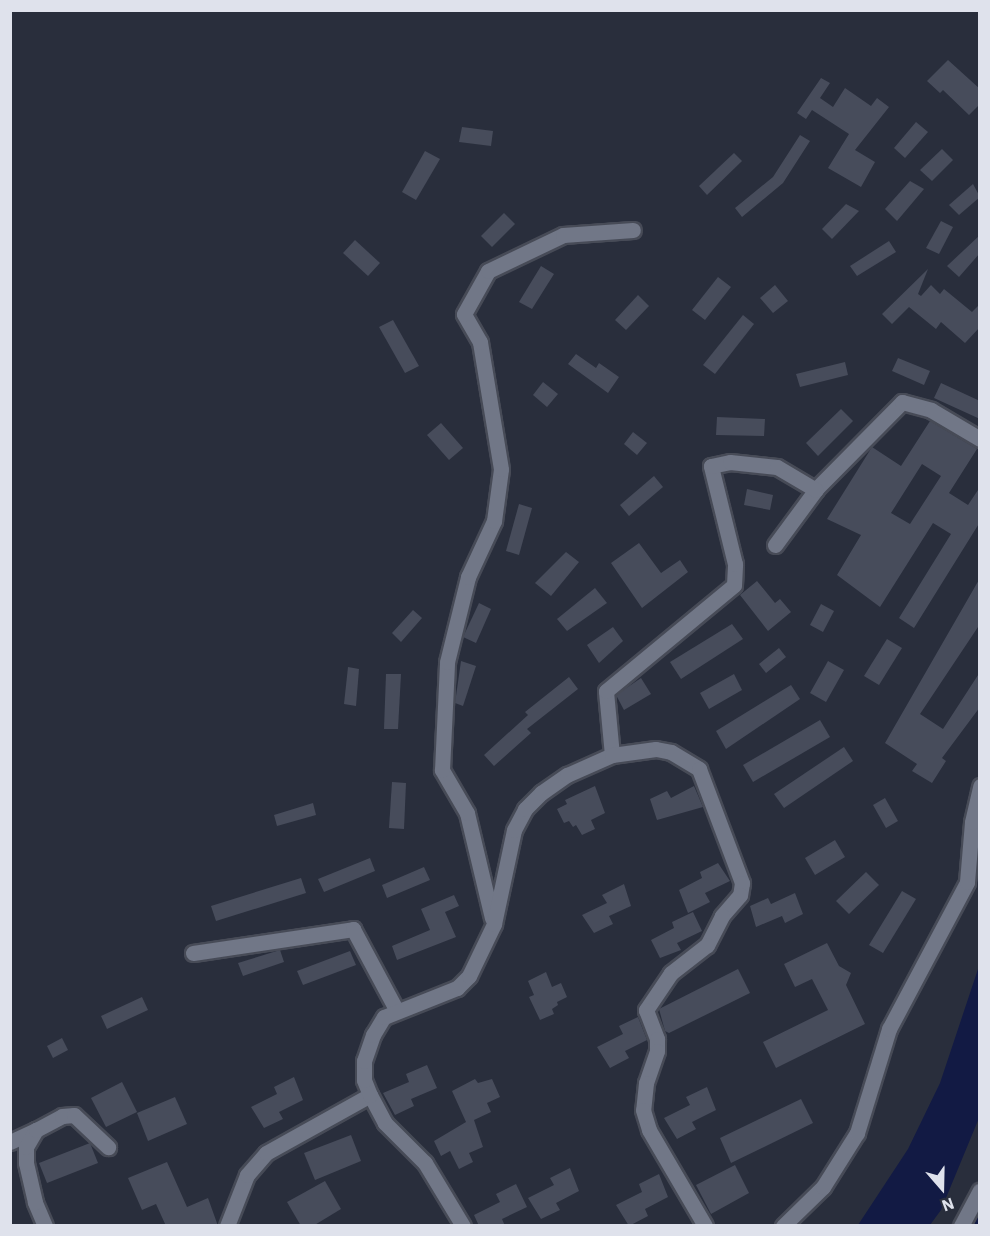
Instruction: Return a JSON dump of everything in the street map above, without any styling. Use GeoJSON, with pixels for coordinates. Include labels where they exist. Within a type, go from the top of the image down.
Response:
{"type":"FeatureCollection","features":[{"type":"Feature","properties":{"kind":"street"},"geometry":{"type":"LineString","coordinates":[[494,924],[467,813],[442,771],[447,662],[468,577],[494,521],[501,469],[480,342],[464,314],[488,271],[563,235],[633,230]]}},
{"type":"Feature","properties":{"kind":"street"},"geometry":{"type":"LineString","coordinates":[[776,545],[816,490],[902,402],[931,410],[980,439]]}},
{"type":"Feature","properties":{"kind":"street"},"geometry":{"type":"LineString","coordinates":[[612,755],[606,691],[734,585],[735,564],[711,466],[730,462],[777,468],[816,490]]}},
{"type":"Feature","properties":{"kind":"street"},"geometry":{"type":"LineString","coordinates":[[463,1226],[424,1163],[385,1123],[364,1080],[364,1061],[384,1017],[457,988],[478,961],[494,924],[514,830],[525,809],[552,783],[612,755],[656,749],[671,752],[699,770],[742,883],[740,895],[722,916],[707,945],[671,973],[646,1010],[657,1039],[657,1051],[646,1083],[643,1110],[649,1130],[705,1226]]}},
{"type":"Feature","properties":{"kind":"street"},"geometry":{"type":"LineString","coordinates":[[783,1226],[824,1187],[857,1133],[889,1029],[967,882],[972,822],[980,786]]}},
{"type":"Feature","properties":{"kind":"street"},"geometry":{"type":"LineString","coordinates":[[193,953],[353,929],[397,1011]]}},
{"type":"Feature","properties":{"kind":"street"},"geometry":{"type":"LineString","coordinates":[[227,1226],[247,1175],[266,1153],[370,1095]]}},
{"type":"Feature","properties":{"kind":"street"},"geometry":{"type":"LineString","coordinates":[[10,1142],[62,1116],[74,1115],[108,1147]]}},
{"type":"Feature","properties":{"kind":"street"},"geometry":{"type":"LineString","coordinates":[[36,1130],[26,1147],[26,1163],[35,1202],[45,1226]]}},
{"type":"Feature","properties":{"kind":"street"},"geometry":{"type":"LineString","coordinates":[[961,1226],[980,1191]]}},
{"type":"Feature","properties":{"kind":"water"},"geometry":{"type":"Polygon","coordinates":[[[979,966],[979,1118],[941,1210],[930,1225],[858,1225],[908,1149],[940,1083],[979,966]]]}},
{"type":"Feature","properties":{"kind":"building"},"geometry":{"type":"Polygon","coordinates":[[[948,60],[980,89],[980,104],[969,115],[943,90],[940,93],[927,81],[948,60]]]}},
{"type":"Feature","properties":{"kind":"building"},"geometry":{"type":"Polygon","coordinates":[[[821,78],[830,83],[820,98],[833,107],[845,88],[871,106],[877,98],[889,107],[855,150],[875,162],[861,187],[828,168],[849,134],[812,110],[806,119],[797,113],[821,78]]]}},
{"type":"Feature","properties":{"kind":"building"},"geometry":{"type":"Polygon","coordinates":[[[916,122],[928,132],[905,158],[894,148],[916,122]]]}},
{"type":"Feature","properties":{"kind":"building"},"geometry":{"type":"Polygon","coordinates":[[[462,127],[493,131],[491,146],[459,142],[462,127]]]}},
{"type":"Feature","properties":{"kind":"building"},"geometry":{"type":"Polygon","coordinates":[[[800,135],[810,141],[783,183],[742,217],[735,208],[773,177],[800,135]]]}},
{"type":"Feature","properties":{"kind":"building"},"geometry":{"type":"Polygon","coordinates":[[[942,149],[953,160],[932,181],[920,170],[942,149]]]}},
{"type":"Feature","properties":{"kind":"building"},"geometry":{"type":"Polygon","coordinates":[[[425,151],[440,159],[416,200],[402,192],[425,151]]]}},
{"type":"Feature","properties":{"kind":"building"},"geometry":{"type":"Polygon","coordinates":[[[734,153],[742,161],[707,195],[699,186],[734,153]]]}},
{"type":"Feature","properties":{"kind":"building"},"geometry":{"type":"Polygon","coordinates":[[[910,181],[924,189],[897,221],[885,209],[910,181]]]}},
{"type":"Feature","properties":{"kind":"building"},"geometry":{"type":"Polygon","coordinates":[[[973,184],[980,197],[959,215],[949,205],[973,184]]]}},
{"type":"Feature","properties":{"kind":"building"},"geometry":{"type":"Polygon","coordinates":[[[846,204],[859,211],[832,239],[822,229],[846,204]]]}},
{"type":"Feature","properties":{"kind":"building"},"geometry":{"type":"Polygon","coordinates":[[[504,213],[515,224],[492,247],[481,236],[504,213]]]}},
{"type":"Feature","properties":{"kind":"building"},"geometry":{"type":"Polygon","coordinates":[[[941,221],[953,227],[939,254],[926,248],[941,221]]]}},
{"type":"Feature","properties":{"kind":"building"},"geometry":{"type":"Polygon","coordinates":[[[980,235],[980,253],[959,277],[947,266],[980,235]]]}},
{"type":"Feature","properties":{"kind":"building"},"geometry":{"type":"Polygon","coordinates":[[[355,240],[380,263],[368,276],[343,253],[355,240]]]}},
{"type":"Feature","properties":{"kind":"building"},"geometry":{"type":"Polygon","coordinates":[[[889,241],[896,252],[857,276],[850,266],[889,241]]]}},
{"type":"Feature","properties":{"kind":"building"},"geometry":{"type":"Polygon","coordinates":[[[541,266],[554,274],[532,309],[519,302],[541,266]]]}},
{"type":"Feature","properties":{"kind":"building"},"geometry":{"type":"Polygon","coordinates":[[[928,269],[918,294],[921,296],[931,285],[940,294],[944,289],[972,312],[980,304],[980,327],[965,343],[941,322],[936,329],[909,307],[892,324],[882,314],[928,269]]]}},
{"type":"Feature","properties":{"kind":"building"},"geometry":{"type":"Polygon","coordinates":[[[718,277],[731,287],[705,320],[692,310],[718,277]]]}},
{"type":"Feature","properties":{"kind":"building"},"geometry":{"type":"Polygon","coordinates":[[[775,285],[788,301],[773,313],[760,298],[775,285]]]}},
{"type":"Feature","properties":{"kind":"building"},"geometry":{"type":"Polygon","coordinates":[[[638,295],[649,306],[626,330],[615,320],[638,295]]]}},
{"type":"Feature","properties":{"kind":"building"},"geometry":{"type":"Polygon","coordinates":[[[743,315],[754,324],[715,374],[703,365],[743,315]]]}},
{"type":"Feature","properties":{"kind":"building"},"geometry":{"type":"Polygon","coordinates":[[[393,320],[419,366],[405,373],[379,327],[393,320]]]}},
{"type":"Feature","properties":{"kind":"building"},"geometry":{"type":"Polygon","coordinates":[[[576,354],[596,368],[599,363],[619,377],[608,393],[568,364],[576,354]]]}},
{"type":"Feature","properties":{"kind":"building"},"geometry":{"type":"Polygon","coordinates":[[[898,358],[930,371],[924,385],[892,371],[898,358]]]}},
{"type":"Feature","properties":{"kind":"building"},"geometry":{"type":"Polygon","coordinates":[[[845,362],[848,375],[800,387],[796,374],[845,362]]]}},
{"type":"Feature","properties":{"kind":"building"},"geometry":{"type":"Polygon","coordinates":[[[543,382],[558,394],[547,407],[533,395],[543,382]]]}},
{"type":"Feature","properties":{"kind":"building"},"geometry":{"type":"Polygon","coordinates":[[[941,383],[980,401],[980,419],[934,398],[941,383]]]}},
{"type":"Feature","properties":{"kind":"building"},"geometry":{"type":"Polygon","coordinates":[[[841,409],[853,421],[818,456],[806,443],[841,409]]]}},
{"type":"Feature","properties":{"kind":"building"},"geometry":{"type":"Polygon","coordinates":[[[717,417],[765,419],[764,436],[716,435],[717,417]]]}},
{"type":"Feature","properties":{"kind":"building"},"geometry":{"type":"Polygon","coordinates":[[[930,421],[977,449],[949,493],[968,505],[980,487],[980,522],[914,628],[899,618],[951,534],[933,523],[880,607],[837,575],[861,535],[827,519],[872,447],[901,466],[930,421]],[[922,464],[891,513],[910,524],[941,476],[922,464]]]}},
{"type":"Feature","properties":{"kind":"building"},"geometry":{"type":"Polygon","coordinates":[[[441,423],[463,448],[449,460],[427,435],[441,423]]]}},
{"type":"Feature","properties":{"kind":"building"},"geometry":{"type":"Polygon","coordinates":[[[633,432],[647,443],[637,455],[624,444],[633,432]]]}},
{"type":"Feature","properties":{"kind":"building"},"geometry":{"type":"Polygon","coordinates":[[[654,476],[663,487],[629,516],[620,505],[654,476]]]}},
{"type":"Feature","properties":{"kind":"building"},"geometry":{"type":"Polygon","coordinates":[[[747,489],[773,495],[770,510],[744,505],[747,489]]]}},
{"type":"Feature","properties":{"kind":"building"},"geometry":{"type":"Polygon","coordinates":[[[519,504],[532,508],[519,555],[506,551],[519,504]]]}},
{"type":"Feature","properties":{"kind":"building"},"geometry":{"type":"Polygon","coordinates":[[[639,543],[661,573],[680,560],[688,572],[642,608],[611,563],[639,543]]]}},
{"type":"Feature","properties":{"kind":"building"},"geometry":{"type":"Polygon","coordinates":[[[566,552],[579,562],[551,596],[535,583],[566,552]]]}},
{"type":"Feature","properties":{"kind":"building"},"geometry":{"type":"Polygon","coordinates":[[[980,578],[980,624],[920,714],[943,729],[980,672],[980,707],[942,758],[946,761],[932,783],[912,771],[917,764],[885,743],[980,578]]]}},
{"type":"Feature","properties":{"kind":"building"},"geometry":{"type":"Polygon","coordinates":[[[757,581],[775,603],[780,599],[791,612],[768,631],[740,595],[757,581]]]}},
{"type":"Feature","properties":{"kind":"building"},"geometry":{"type":"Polygon","coordinates":[[[595,588],[607,603],[567,631],[557,619],[595,588]]]}},
{"type":"Feature","properties":{"kind":"building"},"geometry":{"type":"Polygon","coordinates":[[[479,603],[491,609],[476,643],[463,637],[479,603]]]}},
{"type":"Feature","properties":{"kind":"building"},"geometry":{"type":"Polygon","coordinates":[[[821,604],[834,611],[823,632],[810,625],[821,604]]]}},
{"type":"Feature","properties":{"kind":"building"},"geometry":{"type":"Polygon","coordinates":[[[413,610],[422,618],[401,642],[392,633],[413,610]]]}},
{"type":"Feature","properties":{"kind":"building"},"geometry":{"type":"Polygon","coordinates":[[[732,624],[743,639],[681,679],[670,662],[732,624]]]}},
{"type":"Feature","properties":{"kind":"building"},"geometry":{"type":"Polygon","coordinates":[[[613,627],[623,641],[599,663],[587,645],[613,627]]]}},
{"type":"Feature","properties":{"kind":"building"},"geometry":{"type":"Polygon","coordinates":[[[887,639],[902,648],[879,685],[864,676],[887,639]]]}},
{"type":"Feature","properties":{"kind":"building"},"geometry":{"type":"Polygon","coordinates":[[[779,648],[786,657],[766,673],[759,664],[779,648]]]}},
{"type":"Feature","properties":{"kind":"building"},"geometry":{"type":"Polygon","coordinates":[[[461,661],[476,666],[463,706],[455,703],[461,661]]]}},
{"type":"Feature","properties":{"kind":"building"},"geometry":{"type":"Polygon","coordinates":[[[828,661],[844,670],[826,702],[810,693],[828,661]]]}},
{"type":"Feature","properties":{"kind":"building"},"geometry":{"type":"Polygon","coordinates":[[[348,667],[359,669],[356,706],[344,704],[348,667]]]}},
{"type":"Feature","properties":{"kind":"building"},"geometry":{"type":"Polygon","coordinates":[[[386,674],[401,674],[398,729],[384,729],[386,674]]]}},
{"type":"Feature","properties":{"kind":"building"},"geometry":{"type":"Polygon","coordinates":[[[734,674],[742,690],[709,709],[700,693],[734,674]]]}},
{"type":"Feature","properties":{"kind":"building"},"geometry":{"type":"Polygon","coordinates":[[[569,677],[578,689],[527,729],[531,733],[494,766],[484,755],[528,715],[525,712],[569,677]]]}},
{"type":"Feature","properties":{"kind":"building"},"geometry":{"type":"Polygon","coordinates":[[[641,678],[651,694],[624,710],[616,695],[641,678]]]}},
{"type":"Feature","properties":{"kind":"building"},"geometry":{"type":"Polygon","coordinates":[[[791,685],[800,699],[726,749],[716,731],[791,685]]]}},
{"type":"Feature","properties":{"kind":"building"},"geometry":{"type":"Polygon","coordinates":[[[820,720],[830,737],[753,782],[743,765],[820,720]]]}},
{"type":"Feature","properties":{"kind":"building"},"geometry":{"type":"Polygon","coordinates":[[[844,747],[853,761],[784,808],[774,794],[844,747]]]}},
{"type":"Feature","properties":{"kind":"building"},"geometry":{"type":"Polygon","coordinates":[[[392,782],[406,783],[404,829],[389,828],[392,782]]]}},
{"type":"Feature","properties":{"kind":"building"},"geometry":{"type":"Polygon","coordinates":[[[595,786],[605,813],[591,820],[595,829],[582,835],[576,825],[573,827],[569,821],[564,823],[557,809],[567,804],[565,800],[595,786]]]}},
{"type":"Feature","properties":{"kind":"building"},"geometry":{"type":"Polygon","coordinates":[[[694,786],[703,807],[657,820],[650,799],[667,791],[671,798],[694,786]]]}},
{"type":"Feature","properties":{"kind":"building"},"geometry":{"type":"Polygon","coordinates":[[[885,798],[898,821],[886,828],[873,805],[885,798]]]}},
{"type":"Feature","properties":{"kind":"building"},"geometry":{"type":"Polygon","coordinates":[[[313,803],[316,815],[277,826],[274,815],[313,803]]]}},
{"type":"Feature","properties":{"kind":"building"},"geometry":{"type":"Polygon","coordinates":[[[835,840],[845,857],[815,875],[805,858],[835,840]]]}},
{"type":"Feature","properties":{"kind":"building"},"geometry":{"type":"Polygon","coordinates":[[[370,858],[375,871],[324,892],[318,879],[370,858]]]}},
{"type":"Feature","properties":{"kind":"building"},"geometry":{"type":"Polygon","coordinates":[[[718,863],[730,881],[705,893],[710,902],[688,913],[679,890],[702,878],[700,872],[718,863]]]}},
{"type":"Feature","properties":{"kind":"building"},"geometry":{"type":"Polygon","coordinates":[[[424,867],[430,880],[387,898],[382,885],[424,867]]]}},
{"type":"Feature","properties":{"kind":"building"},"geometry":{"type":"Polygon","coordinates":[[[866,872],[879,885],[849,914],[836,901],[866,872]]]}},
{"type":"Feature","properties":{"kind":"building"},"geometry":{"type":"Polygon","coordinates":[[[301,878],[306,893],[216,921],[211,906],[301,878]]]}},
{"type":"Feature","properties":{"kind":"building"},"geometry":{"type":"Polygon","coordinates":[[[624,884],[631,906],[609,916],[613,924],[594,933],[582,915],[607,903],[602,895],[624,884]]]}},
{"type":"Feature","properties":{"kind":"building"},"geometry":{"type":"Polygon","coordinates":[[[902,891],[916,899],[883,953],[869,945],[902,891]]]}},
{"type":"Feature","properties":{"kind":"building"},"geometry":{"type":"Polygon","coordinates":[[[795,893],[803,914],[785,923],[782,916],[756,927],[750,906],[768,898],[771,904],[795,893]]]}},
{"type":"Feature","properties":{"kind":"building"},"geometry":{"type":"Polygon","coordinates":[[[454,895],[459,906],[445,912],[456,937],[397,960],[392,946],[430,930],[421,909],[454,895]]]}},
{"type":"Feature","properties":{"kind":"building"},"geometry":{"type":"Polygon","coordinates":[[[693,912],[702,931],[677,943],[681,950],[660,958],[651,940],[674,928],[672,922],[693,912]]]}},
{"type":"Feature","properties":{"kind":"building"},"geometry":{"type":"Polygon","coordinates":[[[827,943],[839,966],[851,973],[846,985],[865,1024],[776,1068],[763,1042],[828,1010],[812,979],[795,987],[784,964],[827,943]]]}},
{"type":"Feature","properties":{"kind":"building"},"geometry":{"type":"Polygon","coordinates":[[[280,950],[284,962],[243,976],[238,963],[280,950]]]}},
{"type":"Feature","properties":{"kind":"building"},"geometry":{"type":"Polygon","coordinates":[[[350,951],[356,965],[303,985],[297,971],[350,951]]]}},
{"type":"Feature","properties":{"kind":"building"},"geometry":{"type":"Polygon","coordinates":[[[738,969],[750,993],[669,1033],[665,1031],[659,1009],[738,969]]]}},
{"type":"Feature","properties":{"kind":"building"},"geometry":{"type":"Polygon","coordinates":[[[546,972],[552,987],[561,983],[567,997],[557,1002],[558,1005],[552,1009],[554,1014],[540,1020],[529,997],[534,995],[528,981],[546,972]]]}},
{"type":"Feature","properties":{"kind":"building"},"geometry":{"type":"Polygon","coordinates":[[[142,997],[148,1010],[107,1029],[101,1016],[142,997]]]}},
{"type":"Feature","properties":{"kind":"building"},"geometry":{"type":"Polygon","coordinates":[[[638,1017],[647,1040],[625,1051],[629,1058],[610,1068],[597,1047],[623,1034],[619,1026],[638,1017]]]}},
{"type":"Feature","properties":{"kind":"building"},"geometry":{"type":"Polygon","coordinates":[[[62,1038],[68,1050],[53,1058],[47,1046],[62,1038]]]}},
{"type":"Feature","properties":{"kind":"building"},"geometry":{"type":"Polygon","coordinates":[[[427,1065],[437,1088],[411,1099],[414,1106],[395,1115],[383,1093],[409,1082],[406,1074],[427,1065]]]}},
{"type":"Feature","properties":{"kind":"building"},"geometry":{"type":"Polygon","coordinates":[[[294,1077],[303,1100],[279,1112],[283,1119],[264,1128],[251,1107],[277,1094],[274,1087],[294,1077]]]}},
{"type":"Feature","properties":{"kind":"building"},"geometry":{"type":"Polygon","coordinates":[[[475,1079],[478,1083],[492,1079],[500,1097],[487,1103],[491,1112],[474,1120],[483,1147],[469,1153],[473,1162],[459,1169],[450,1151],[441,1156],[434,1141],[466,1122],[452,1091],[475,1079]]]}},
{"type":"Feature","properties":{"kind":"building"},"geometry":{"type":"Polygon","coordinates":[[[122,1082],[137,1112],[106,1127],[91,1098],[122,1082]]]}},
{"type":"Feature","properties":{"kind":"building"},"geometry":{"type":"Polygon","coordinates":[[[707,1087],[716,1110],[692,1122],[696,1129],[677,1139],[664,1118],[690,1105],[686,1097],[707,1087]]]}},
{"type":"Feature","properties":{"kind":"building"},"geometry":{"type":"Polygon","coordinates":[[[175,1097],[187,1124],[148,1141],[137,1113],[175,1097]]]}},
{"type":"Feature","properties":{"kind":"building"},"geometry":{"type":"Polygon","coordinates":[[[801,1099],[813,1123],[731,1163],[720,1138],[801,1099]]]}},
{"type":"Feature","properties":{"kind":"building"},"geometry":{"type":"Polygon","coordinates":[[[351,1135],[361,1161],[315,1180],[304,1153],[351,1135]]]}},
{"type":"Feature","properties":{"kind":"building"},"geometry":{"type":"Polygon","coordinates":[[[90,1143],[98,1163],[47,1183],[39,1163],[90,1143]]]}},
{"type":"Feature","properties":{"kind":"building"},"geometry":{"type":"Polygon","coordinates":[[[167,1162],[187,1207],[208,1198],[218,1226],[166,1226],[156,1204],[142,1210],[128,1178],[167,1162]]]}},
{"type":"Feature","properties":{"kind":"building"},"geometry":{"type":"Polygon","coordinates":[[[735,1165],[749,1193],[711,1214],[696,1185],[735,1165]]]}},
{"type":"Feature","properties":{"kind":"building"},"geometry":{"type":"Polygon","coordinates":[[[570,1168],[579,1191],[556,1203],[560,1210],[541,1219],[528,1198],[554,1185],[550,1178],[570,1168]]]}},
{"type":"Feature","properties":{"kind":"building"},"geometry":{"type":"Polygon","coordinates":[[[659,1174],[668,1197],[645,1209],[648,1216],[629,1226],[616,1205],[642,1192],[639,1184],[659,1174]]]}},
{"type":"Feature","properties":{"kind":"building"},"geometry":{"type":"Polygon","coordinates":[[[325,1181],[341,1209],[313,1226],[301,1226],[287,1202],[325,1181]]]}},
{"type":"Feature","properties":{"kind":"building"},"geometry":{"type":"Polygon","coordinates":[[[516,1184],[527,1207],[502,1219],[505,1226],[479,1226],[474,1215],[500,1202],[496,1194],[516,1184]]]}},
{"type":"Feature","properties":{"kind":"waterway"},"geometry":{"type":"LineString","coordinates":[[975,1226],[980,1217]]}}]}
